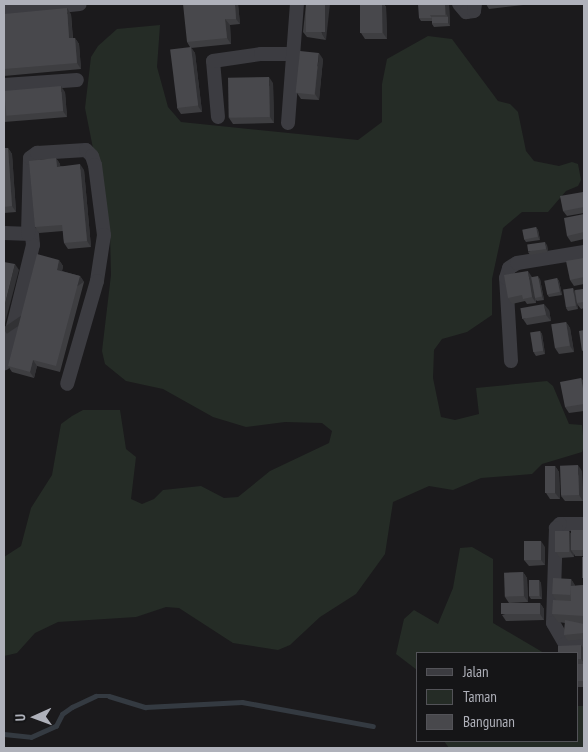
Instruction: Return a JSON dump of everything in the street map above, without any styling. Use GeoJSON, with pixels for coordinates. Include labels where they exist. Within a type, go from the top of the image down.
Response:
{"type":"FeatureCollection","features":[{"type":"Feature","properties":{"kind":"street"},"geometry":{"type":"LineString","coordinates":[[4,12],[80,4]]}},
{"type":"Feature","properties":{"kind":"street"},"geometry":{"type":"LineString","coordinates":[[288,123],[297,4]]}},
{"type":"Feature","properties":{"kind":"street"},"geometry":{"type":"LineString","coordinates":[[459,4],[466,12],[474,10],[475,4]]}},
{"type":"Feature","properties":{"kind":"street"},"geometry":{"type":"LineString","coordinates":[[218,117],[213,61],[261,54],[293,54]]}},
{"type":"Feature","properties":{"kind":"street"},"geometry":{"type":"LineString","coordinates":[[4,85],[78,80]]}},
{"type":"Feature","properties":{"kind":"street"},"geometry":{"type":"LineString","coordinates":[[28,234],[30,158],[37,153],[86,150],[92,156],[95,165],[104,235],[97,281],[67,384]]}},
{"type":"Feature","properties":{"kind":"street"},"geometry":{"type":"LineString","coordinates":[[4,234],[32,234],[33,245],[4,362]]}},
{"type":"Feature","properties":{"kind":"street"},"geometry":{"type":"LineString","coordinates":[[511,361],[506,278],[509,268],[517,263],[584,252]]}},
{"type":"Feature","properties":{"kind":"street"},"geometry":{"type":"LineString","coordinates":[[584,524],[560,524],[556,528],[554,624],[565,644],[584,644]]}},
{"type":"Feature","properties":{"kind":"green space"},"geometry":{"type":"Polygon","coordinates":[[[160,25],[157,67],[168,107],[181,122],[358,140],[382,122],[382,84],[387,59],[428,36],[452,39],[498,101],[510,104],[518,112],[526,151],[534,161],[559,166],[572,162],[578,164],[581,180],[578,186],[566,191],[548,212],[522,212],[503,228],[492,279],[492,315],[467,332],[442,339],[434,350],[433,378],[441,417],[455,420],[479,414],[476,388],[547,381],[553,386],[569,424],[582,425],[584,446],[582,452],[542,464],[532,474],[481,478],[453,490],[429,486],[393,502],[385,554],[356,594],[320,617],[290,645],[278,650],[233,643],[179,608],[166,607],[136,617],[58,622],[35,633],[17,653],[4,656],[4,557],[21,546],[31,508],[52,475],[61,424],[72,416],[83,410],[120,410],[126,449],[136,457],[131,499],[142,504],[154,499],[163,490],[201,486],[224,498],[238,497],[270,471],[329,443],[332,431],[322,423],[285,422],[246,427],[213,417],[163,389],[126,381],[105,364],[102,351],[111,275],[110,234],[85,108],[91,57],[98,46],[117,29],[160,25]]]}},
{"type":"Feature","properties":{"kind":"green space"},"geometry":{"type":"Polygon","coordinates":[[[472,547],[493,559],[493,623],[542,652],[416,652],[416,669],[396,654],[404,619],[414,610],[438,624],[453,588],[460,548],[472,547]]]}},
{"type":"Feature","properties":{"kind":"green space"},"geometry":{"type":"Polygon","coordinates":[[[578,706],[584,706],[584,748],[449,748],[445,742],[578,742],[578,706]]]}},
{"type":"Feature","properties":{"kind":"building"},"geometry":{"type":"Polygon","coordinates":[[[183,4],[235,4],[236,19],[225,19],[227,38],[187,42],[183,4]]]}},
{"type":"Feature","properties":{"kind":"building"},"geometry":{"type":"Polygon","coordinates":[[[306,4],[325,4],[325,32],[306,32],[306,4]]]}},
{"type":"Feature","properties":{"kind":"building"},"geometry":{"type":"Polygon","coordinates":[[[360,4],[382,4],[382,33],[360,33],[360,4]]]}},
{"type":"Feature","properties":{"kind":"building"},"geometry":{"type":"Polygon","coordinates":[[[418,4],[429,4],[432,18],[419,18],[418,4]]]}},
{"type":"Feature","properties":{"kind":"building"},"geometry":{"type":"Polygon","coordinates":[[[429,4],[445,4],[445,15],[429,15],[429,4]]]}},
{"type":"Feature","properties":{"kind":"building"},"geometry":{"type":"Polygon","coordinates":[[[67,8],[69,38],[75,38],[77,63],[4,69],[4,14],[67,8]]]}},
{"type":"Feature","properties":{"kind":"building"},"geometry":{"type":"Polygon","coordinates":[[[432,17],[448,17],[448,23],[432,23],[432,17]]]}},
{"type":"Feature","properties":{"kind":"building"},"geometry":{"type":"Polygon","coordinates":[[[191,47],[198,106],[177,108],[170,50],[191,47]]]}},
{"type":"Feature","properties":{"kind":"building"},"geometry":{"type":"Polygon","coordinates":[[[300,51],[319,53],[315,95],[296,93],[300,51]]]}},
{"type":"Feature","properties":{"kind":"building"},"geometry":{"type":"Polygon","coordinates":[[[269,77],[270,117],[229,118],[228,78],[269,77]]]}},
{"type":"Feature","properties":{"kind":"building"},"geometry":{"type":"Polygon","coordinates":[[[61,86],[63,111],[6,116],[4,91],[61,86]]]}},
{"type":"Feature","properties":{"kind":"building"},"geometry":{"type":"Polygon","coordinates":[[[4,148],[8,148],[12,206],[4,207],[4,148]]]}},
{"type":"Feature","properties":{"kind":"building"},"geometry":{"type":"Polygon","coordinates":[[[56,158],[57,167],[80,164],[87,241],[64,243],[62,225],[35,227],[29,161],[56,158]]]}},
{"type":"Feature","properties":{"kind":"building"},"geometry":{"type":"Polygon","coordinates":[[[583,192],[584,207],[563,211],[560,196],[583,192]]]}},
{"type":"Feature","properties":{"kind":"building"},"geometry":{"type":"Polygon","coordinates":[[[584,214],[584,232],[567,236],[564,218],[584,214]]]}},
{"type":"Feature","properties":{"kind":"building"},"geometry":{"type":"Polygon","coordinates":[[[536,227],[538,237],[524,239],[522,230],[536,227]]]}},
{"type":"Feature","properties":{"kind":"building"},"geometry":{"type":"Polygon","coordinates":[[[545,242],[546,249],[528,251],[527,245],[545,242]]]}},
{"type":"Feature","properties":{"kind":"building"},"geometry":{"type":"Polygon","coordinates":[[[37,254],[59,260],[57,270],[80,276],[56,366],[33,360],[30,372],[8,366],[37,254]]]}},
{"type":"Feature","properties":{"kind":"building"},"geometry":{"type":"Polygon","coordinates":[[[584,258],[584,277],[570,280],[566,261],[584,258]]]}},
{"type":"Feature","properties":{"kind":"building"},"geometry":{"type":"Polygon","coordinates":[[[4,262],[15,264],[4,308],[4,262]]]}},
{"type":"Feature","properties":{"kind":"building"},"geometry":{"type":"Polygon","coordinates":[[[528,271],[532,297],[523,299],[522,295],[508,298],[504,275],[528,271]]]}},
{"type":"Feature","properties":{"kind":"building"},"geometry":{"type":"Polygon","coordinates":[[[538,276],[542,297],[535,298],[531,277],[538,276]]]}},
{"type":"Feature","properties":{"kind":"building"},"geometry":{"type":"Polygon","coordinates":[[[557,278],[560,292],[547,294],[544,281],[557,278]]]}},
{"type":"Feature","properties":{"kind":"building"},"geometry":{"type":"Polygon","coordinates":[[[573,288],[576,306],[566,307],[563,290],[573,288]]]}},
{"type":"Feature","properties":{"kind":"building"},"geometry":{"type":"Polygon","coordinates":[[[584,289],[584,302],[577,303],[575,290],[584,289]]]}},
{"type":"Feature","properties":{"kind":"building"},"geometry":{"type":"Polygon","coordinates":[[[544,304],[546,315],[522,319],[520,308],[544,304]]]}},
{"type":"Feature","properties":{"kind":"building"},"geometry":{"type":"Polygon","coordinates":[[[566,322],[570,346],[555,348],[551,324],[566,322]]]}},
{"type":"Feature","properties":{"kind":"building"},"geometry":{"type":"Polygon","coordinates":[[[584,330],[584,350],[582,351],[579,331],[584,330]]]}},
{"type":"Feature","properties":{"kind":"building"},"geometry":{"type":"Polygon","coordinates":[[[540,331],[543,351],[533,352],[530,333],[540,331]]]}},
{"type":"Feature","properties":{"kind":"building"},"geometry":{"type":"Polygon","coordinates":[[[581,378],[584,404],[565,407],[560,382],[581,378]]]}},
{"type":"Feature","properties":{"kind":"building"},"geometry":{"type":"Polygon","coordinates":[[[578,465],[579,495],[561,496],[560,466],[578,465]]]}},
{"type":"Feature","properties":{"kind":"building"},"geometry":{"type":"Polygon","coordinates":[[[545,466],[555,466],[555,493],[545,493],[545,466]]]}},
{"type":"Feature","properties":{"kind":"building"},"geometry":{"type":"Polygon","coordinates":[[[571,530],[584,530],[584,550],[571,550],[571,530]]]}},
{"type":"Feature","properties":{"kind":"building"},"geometry":{"type":"Polygon","coordinates":[[[555,531],[569,531],[569,552],[555,552],[555,531]]]}},
{"type":"Feature","properties":{"kind":"building"},"geometry":{"type":"Polygon","coordinates":[[[524,541],[541,541],[541,560],[524,560],[524,541]]]}},
{"type":"Feature","properties":{"kind":"building"},"geometry":{"type":"Polygon","coordinates":[[[582,557],[584,557],[584,578],[582,578],[582,557]]]}},
{"type":"Feature","properties":{"kind":"building"},"geometry":{"type":"Polygon","coordinates":[[[523,572],[524,596],[505,597],[504,573],[523,572]]]}},
{"type":"Feature","properties":{"kind":"building"},"geometry":{"type":"Polygon","coordinates":[[[553,578],[571,579],[570,595],[552,594],[553,578]]]}},
{"type":"Feature","properties":{"kind":"building"},"geometry":{"type":"Polygon","coordinates":[[[529,580],[539,580],[539,596],[529,596],[529,580]]]}},
{"type":"Feature","properties":{"kind":"building"},"geometry":{"type":"Polygon","coordinates":[[[584,585],[584,616],[552,614],[553,600],[571,601],[570,586],[584,585]]]}},
{"type":"Feature","properties":{"kind":"building"},"geometry":{"type":"Polygon","coordinates":[[[501,603],[540,603],[540,614],[501,614],[501,603]]]}},
{"type":"Feature","properties":{"kind":"building"},"geometry":{"type":"Polygon","coordinates":[[[565,620],[584,624],[584,633],[564,635],[565,620]]]}},
{"type":"Feature","properties":{"kind":"building"},"geometry":{"type":"Polygon","coordinates":[[[581,645],[581,659],[578,659],[578,652],[558,652],[558,646],[581,645]]]}},
{"type":"Feature","properties":{"kind":"building"},"geometry":{"type":"Polygon","coordinates":[[[578,664],[584,664],[584,681],[578,681],[578,664]]]}},
{"type":"Feature","properties":{"kind":"waterway"},"geometry":{"type":"LineString","coordinates":[[4,734],[31,737],[56,726],[62,714],[72,707],[96,696],[109,696],[145,707],[242,702],[373,726]]}}]}
